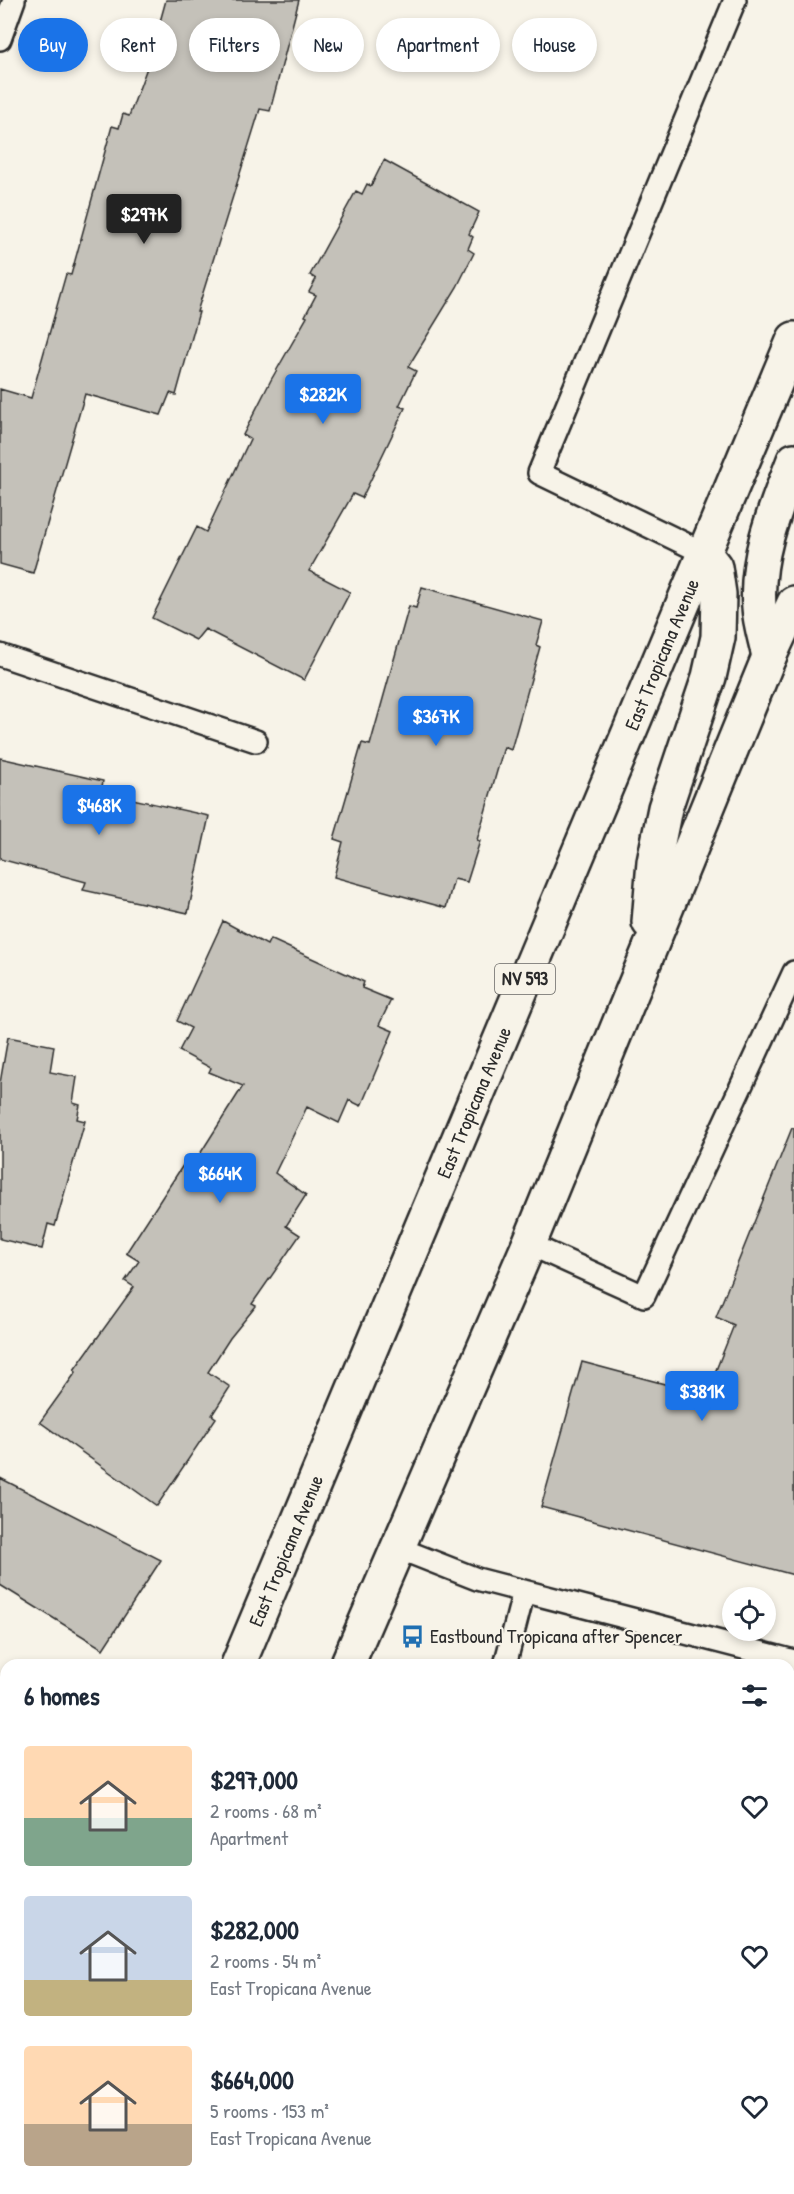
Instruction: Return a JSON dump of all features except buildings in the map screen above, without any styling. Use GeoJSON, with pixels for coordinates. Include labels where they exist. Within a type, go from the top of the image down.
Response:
{"type":"FeatureCollection","features":[{"type":"Feature","properties":{"kind":"main road","name":"East Tropicana Avenue"},"geometry":{"type":"LineString","coordinates":[[241,1659],[794,339]]}},
{"type":"Feature","properties":{"kind":"main road"},"geometry":{"type":"LineString","coordinates":[[769,657],[759,608],[759,574],[772,517],[794,460]]}},
{"type":"Feature","properties":{"kind":"main road"},"geometry":{"type":"LineString","coordinates":[[644,960],[654,862],[665,808],[690,727],[709,677],[718,638],[719,594],[715,567],[704,553]]}},
{"type":"Feature","properties":{"kind":"main road"},"geometry":{"type":"LineString","coordinates":[[350,1659],[529,1244],[769,657],[792,614]]}},
{"type":"Feature","properties":{"kind":"lane"},"geometry":{"type":"LineString","coordinates":[[0,39],[14,0]]}},
{"type":"Feature","properties":{"kind":"lane"},"geometry":{"type":"LineString","coordinates":[[704,553],[539,473],[735,0]]}},
{"type":"Feature","properties":{"kind":"lane"},"geometry":{"type":"LineString","coordinates":[[0,655],[256,741]]}},
{"type":"Feature","properties":{"kind":"lane"},"geometry":{"type":"LineString","coordinates":[[529,1244],[644,1296],[794,972]]}},
{"type":"Feature","properties":{"kind":"lane"},"geometry":{"type":"LineString","coordinates":[[398,1548],[477,1579],[786,1659]]}},
{"type":"Feature","properties":{"kind":"lane"},"geometry":{"type":"LineString","coordinates":[[507,1659],[524,1591]]}},
{"type":"Feature","properties":{"kind":"place","name":"Eastbound Tropicana after Spencer"},"geometry":{"type":"Point","coordinates":[412,1636]}}]}
